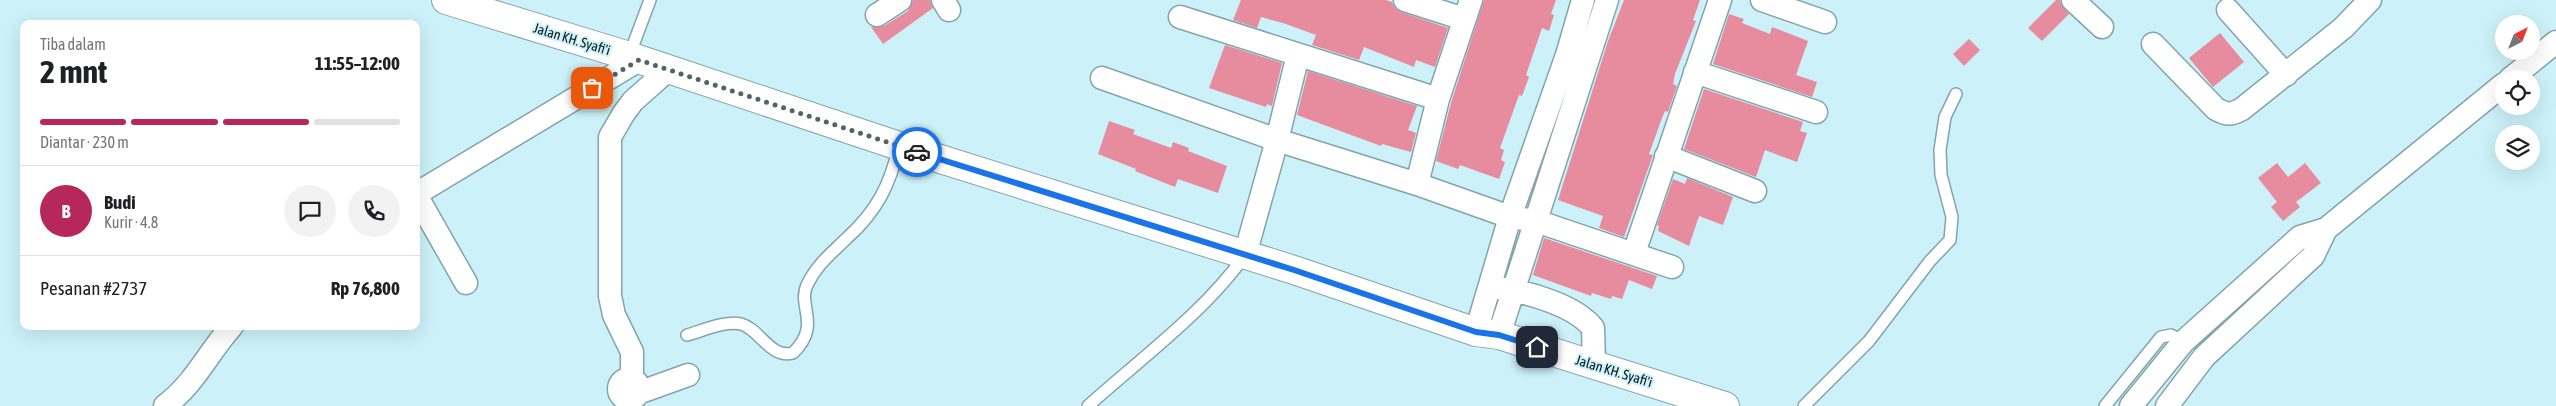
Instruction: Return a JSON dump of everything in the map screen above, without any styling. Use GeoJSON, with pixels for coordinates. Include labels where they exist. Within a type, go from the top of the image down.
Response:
{"type":"FeatureCollection","features":[{"type":"Feature","properties":{"kind":"main road","name":"Jalan KH. Syafi'i"},"geometry":{"type":"LineString","coordinates":[[446,0],[634,58],[899,146],[1245,254],[1488,333],[1725,406]]}},
{"type":"Feature","properties":{"kind":"street"},"geometry":{"type":"LineString","coordinates":[[876,15],[900,0]]}},
{"type":"Feature","properties":{"kind":"street"},"geometry":{"type":"LineString","coordinates":[[1405,0],[1468,10],[1438,99],[1416,184]]}},
{"type":"Feature","properties":{"kind":"street"},"geometry":{"type":"LineString","coordinates":[[1488,333],[1513,290],[1536,221],[1577,58],[1583,0]]}},
{"type":"Feature","properties":{"kind":"street"},"geometry":{"type":"LineString","coordinates":[[1488,333],[1490,287],[1510,217],[1577,58],[1607,0]]}},
{"type":"Feature","properties":{"kind":"street"},"geometry":{"type":"LineString","coordinates":[[1634,253],[1720,0]]}},
{"type":"Feature","properties":{"kind":"street"},"geometry":{"type":"LineString","coordinates":[[1762,0],[1807,7],[1825,22]]}},
{"type":"Feature","properties":{"kind":"street"},"geometry":{"type":"LineString","coordinates":[[2073,0],[2102,27]]}},
{"type":"Feature","properties":{"kind":"street"},"geometry":{"type":"LineString","coordinates":[[2153,44],[2216,109],[2226,114],[2242,110],[2343,28],[2370,0]]}},
{"type":"Feature","properties":{"kind":"street"},"geometry":{"type":"LineString","coordinates":[[2228,10],[2286,75]]}},
{"type":"Feature","properties":{"kind":"street"},"geometry":{"type":"LineString","coordinates":[[1180,17],[1438,99]]}},
{"type":"Feature","properties":{"kind":"street"},"geometry":{"type":"LineString","coordinates":[[2521,70],[2556,42]]}},
{"type":"Feature","properties":{"kind":"street"},"geometry":{"type":"LineString","coordinates":[[1245,254],[1277,140],[1298,55]]}},
{"type":"Feature","properties":{"kind":"street"},"geometry":{"type":"LineString","coordinates":[[420,192],[634,58]]}},
{"type":"Feature","properties":{"kind":"street"},"geometry":{"type":"LineString","coordinates":[[668,70],[633,101],[610,137],[610,296],[614,315],[632,352],[628,394],[688,375]]}},
{"type":"Feature","properties":{"kind":"street"},"geometry":{"type":"LineString","coordinates":[[1695,72],[1816,112]]}},
{"type":"Feature","properties":{"kind":"street"},"geometry":{"type":"LineString","coordinates":[[1102,78],[1277,140],[1416,184],[1510,217],[1536,221],[1672,267]]}},
{"type":"Feature","properties":{"kind":"street"},"geometry":{"type":"LineString","coordinates":[[2131,406],[2183,342],[2300,237],[2326,229],[2495,91]]}},
{"type":"Feature","properties":{"kind":"street"},"geometry":{"type":"LineString","coordinates":[[1666,156],[1755,191]]}},
{"type":"Feature","properties":{"kind":"street"},"geometry":{"type":"LineString","coordinates":[[420,201],[466,283]]}},
{"type":"Feature","properties":{"kind":"street"},"geometry":{"type":"LineString","coordinates":[[2167,406],[2204,358],[2313,256],[2326,229]]}},
{"type":"Feature","properties":{"kind":"street"},"geometry":{"type":"LineString","coordinates":[[2261,272],[2277,289]]}},
{"type":"Feature","properties":{"kind":"street"},"geometry":{"type":"LineString","coordinates":[[1490,287],[1513,290],[1580,314],[1593,328],[1594,365]]}},
{"type":"Feature","properties":{"kind":"street"},"geometry":{"type":"LineString","coordinates":[[165,406],[186,389],[229,330]]}},
{"type":"Feature","properties":{"kind":"lane"},"geometry":{"type":"LineString","coordinates":[[634,58],[650,0]]}},
{"type":"Feature","properties":{"kind":"lane"},"geometry":{"type":"LineString","coordinates":[[1804,406],[1869,341],[1930,261],[1950,240],[1952,217],[1941,174],[1940,150],[1945,117],[1956,94]]}},
{"type":"Feature","properties":{"kind":"lane"},"geometry":{"type":"LineString","coordinates":[[687,335],[731,323],[741,324],[778,352],[793,353],[807,331],[808,312],[805,293],[808,284],[820,263],[860,226],[881,199],[892,176],[899,146]]}},
{"type":"Feature","properties":{"kind":"lane"},"geometry":{"type":"LineString","coordinates":[[1088,406],[1196,310],[1233,272],[1245,254]]}},
{"type":"Feature","properties":{"kind":"lane"},"geometry":{"type":"LineString","coordinates":[[2105,406],[2161,337],[2171,335],[2183,342]]}},
{"type":"Feature","properties":{"kind":"building"},"geometry":{"type":"Polygon","coordinates":[[[913,0],[930,0],[933,8],[883,44],[871,27],[884,26],[908,11],[913,0]]]}},
{"type":"Feature","properties":{"kind":"building"},"geometry":{"type":"Polygon","coordinates":[[[1241,0],[1386,0],[1392,2],[1395,8],[1401,12],[1448,28],[1435,67],[1416,60],[1414,67],[1364,47],[1359,60],[1312,45],[1316,35],[1283,23],[1261,17],[1257,28],[1233,20],[1241,0]]]}},
{"type":"Feature","properties":{"kind":"building"},"geometry":{"type":"Polygon","coordinates":[[[1484,0],[1556,0],[1551,14],[1554,15],[1549,31],[1542,28],[1526,75],[1529,77],[1522,96],[1519,95],[1500,148],[1504,150],[1501,160],[1505,162],[1499,179],[1460,165],[1458,169],[1436,161],[1451,103],[1484,0]]]}},
{"type":"Feature","properties":{"kind":"building"},"geometry":{"type":"Polygon","coordinates":[[[1624,0],[1700,0],[1693,20],[1696,21],[1675,74],[1673,84],[1677,86],[1668,112],[1665,111],[1662,118],[1649,154],[1653,155],[1624,237],[1599,228],[1603,216],[1558,200],[1608,41],[1624,0]]]}},
{"type":"Feature","properties":{"kind":"building"},"geometry":{"type":"Polygon","coordinates":[[[2056,0],[2060,0],[2069,14],[2042,41],[2028,28],[2056,0]]]}},
{"type":"Feature","properties":{"kind":"building"},"geometry":{"type":"Polygon","coordinates":[[[1729,14],[1744,19],[1742,23],[1770,34],[1772,27],[1808,41],[1796,75],[1817,82],[1812,97],[1713,64],[1729,14]]]}},
{"type":"Feature","properties":{"kind":"building"},"geometry":{"type":"Polygon","coordinates":[[[2220,33],[2244,62],[2213,87],[2189,58],[2220,33]]]}},
{"type":"Feature","properties":{"kind":"building"},"geometry":{"type":"Polygon","coordinates":[[[1969,39],[1980,50],[1964,66],[1953,54],[1969,39]]]}},
{"type":"Feature","properties":{"kind":"building"},"geometry":{"type":"Polygon","coordinates":[[[1225,45],[1282,63],[1272,106],[1267,104],[1266,107],[1209,88],[1225,45]]]}},
{"type":"Feature","properties":{"kind":"building"},"geometry":{"type":"Polygon","coordinates":[[[1308,71],[1417,106],[1408,130],[1416,133],[1411,152],[1382,144],[1381,146],[1297,115],[1308,71]]]}},
{"type":"Feature","properties":{"kind":"building"},"geometry":{"type":"Polygon","coordinates":[[[1704,89],[1803,122],[1800,131],[1807,133],[1797,162],[1765,150],[1756,177],[1684,149],[1704,89]]]}},
{"type":"Feature","properties":{"kind":"building"},"geometry":{"type":"Polygon","coordinates":[[[1109,121],[1135,130],[1133,134],[1171,148],[1173,142],[1189,148],[1188,151],[1227,166],[1218,193],[1178,179],[1175,187],[1098,154],[1109,121]]]}},
{"type":"Feature","properties":{"kind":"building"},"geometry":{"type":"Polygon","coordinates":[[[2277,163],[2288,177],[2305,163],[2321,183],[2296,202],[2300,207],[2283,221],[2271,207],[2277,202],[2258,178],[2277,163]]]}},
{"type":"Feature","properties":{"kind":"building"},"geometry":{"type":"Polygon","coordinates":[[[1687,178],[1733,197],[1723,225],[1699,216],[1689,246],[1658,231],[1659,226],[1657,225],[1673,179],[1685,184],[1687,178]]]}},
{"type":"Feature","properties":{"kind":"building"},"geometry":{"type":"Polygon","coordinates":[[[1544,238],[1657,276],[1652,289],[1629,280],[1622,299],[1612,296],[1611,299],[1592,293],[1591,296],[1533,275],[1544,238]]]}},
{"type":"Feature","properties":{"kind":"way so far"},"geometry":{"type":"LineString","coordinates":[[592,88],[639,60],[917,152]]}},
{"type":"Feature","properties":{"kind":"route"},"geometry":{"type":"LineString","coordinates":[[917,152],[1294,270],[1476,332],[1499,335],[1537,347]]}}]}
